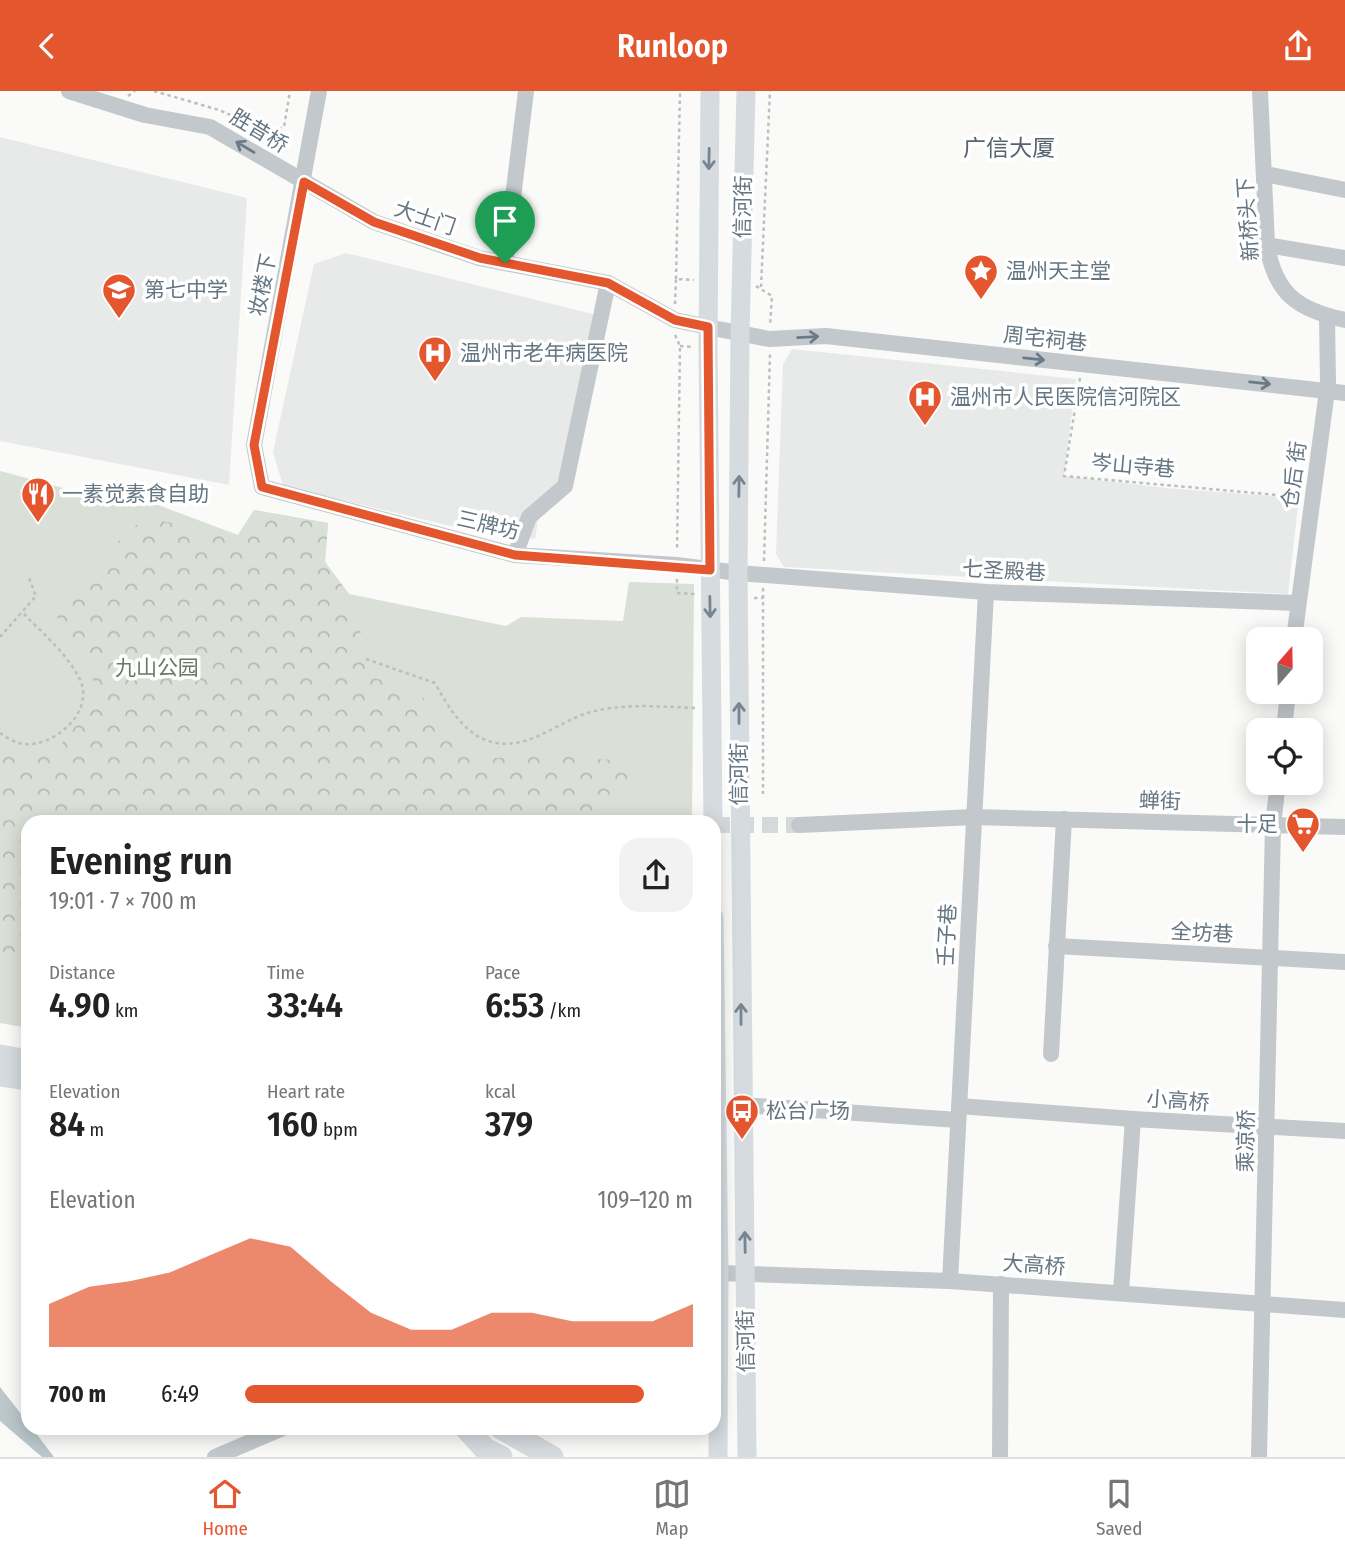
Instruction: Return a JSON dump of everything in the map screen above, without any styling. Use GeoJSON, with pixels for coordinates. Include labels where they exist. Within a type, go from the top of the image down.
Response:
{"type":"FeatureCollection","features":[{"type":"Feature","properties":{"kind":"highway"},"geometry":{"type":"LineString","coordinates":[[0,1056],[21,1060]]}},
{"type":"Feature","properties":{"kind":"highway"},"geometry":{"type":"LineString","coordinates":[[0,1075],[21,1079]]}},
{"type":"Feature","properties":{"kind":"highway"},"geometry":{"type":"LineString","coordinates":[[473,1435],[488,1454]]}},
{"type":"Feature","properties":{"kind":"highway"},"geometry":{"type":"LineString","coordinates":[[513,1435],[552,1457]]}},
{"type":"Feature","properties":{"kind":"main road","name":"信河街"},"geometry":{"type":"LineString","coordinates":[[710,91],[708,327],[713,815]]}},
{"type":"Feature","properties":{"kind":"main road","name":"信河街"},"geometry":{"type":"LineString","coordinates":[[746,91],[738,573],[747,1457]]}},
{"type":"Feature","properties":{"kind":"main road","name":"信河街"},"geometry":{"type":"LineString","coordinates":[[718,1435],[718,1457]]}},
{"type":"Feature","properties":{"kind":"street","name":"胜昔桥"},"geometry":{"type":"LineString","coordinates":[[69,91],[145,115],[210,127],[304,182]]}},
{"type":"Feature","properties":{"kind":"street","name":"妆楼下"},"geometry":{"type":"LineString","coordinates":[[262,487],[254,445],[319,91]]}},
{"type":"Feature","properties":{"kind":"street"},"geometry":{"type":"LineString","coordinates":[[505,263],[526,91]]}},
{"type":"Feature","properties":{"kind":"street","name":"新桥头下"},"geometry":{"type":"LineString","coordinates":[[1260,91],[1266,245],[1277,281],[1290,298],[1307,310],[1345,320]]}},
{"type":"Feature","properties":{"kind":"street"},"geometry":{"type":"LineString","coordinates":[[1265,174],[1345,190]]}},
{"type":"Feature","properties":{"kind":"street","name":"大士门"},"geometry":{"type":"LineString","coordinates":[[304,182],[374,222],[480,258],[608,283],[675,320],[740,334]]}},
{"type":"Feature","properties":{"kind":"street"},"geometry":{"type":"LineString","coordinates":[[1266,245],[1345,258]]}},
{"type":"Feature","properties":{"kind":"street"},"geometry":{"type":"LineString","coordinates":[[515,555],[529,517],[565,486],[608,283]]}},
{"type":"Feature","properties":{"kind":"street","name":"仓后 街"},"geometry":{"type":"LineString","coordinates":[[1295,627],[1327,390],[1326,316]]}},
{"type":"Feature","properties":{"kind":"street","name":"周宅祠巷"},"geometry":{"type":"LineString","coordinates":[[740,334],[769,339],[826,336],[1345,393]]}},
{"type":"Feature","properties":{"kind":"street","name":"三牌坊"},"geometry":{"type":"LineString","coordinates":[[262,487],[515,555],[677,565],[710,570]]}},
{"type":"Feature","properties":{"kind":"street","name":"七圣殿巷"},"geometry":{"type":"LineString","coordinates":[[710,570],[986,592],[1297,603]]}},
{"type":"Feature","properties":{"kind":"street","name":"壬子巷"},"geometry":{"type":"LineString","coordinates":[[950,1281],[986,592]]}},
{"type":"Feature","properties":{"kind":"street"},"geometry":{"type":"LineString","coordinates":[[1273,825],[1276,795]]}},
{"type":"Feature","properties":{"kind":"street","name":"蝉街"},"geometry":{"type":"LineString","coordinates":[[799,825],[974,817],[1345,827]]}},
{"type":"Feature","properties":{"kind":"street"},"geometry":{"type":"LineString","coordinates":[[1051,1054],[1064,819]]}},
{"type":"Feature","properties":{"kind":"street","name":"乘凉桥"},"geometry":{"type":"LineString","coordinates":[[1259,1457],[1273,825]]}},
{"type":"Feature","properties":{"kind":"street","name":"全坊巷"},"geometry":{"type":"LineString","coordinates":[[1056,946],[1345,962]]}},
{"type":"Feature","properties":{"kind":"street","name":"小高桥"},"geometry":{"type":"LineString","coordinates":[[742,1105],[1133,1119],[1345,1131]]}},
{"type":"Feature","properties":{"kind":"street","name":"小高桥"},"geometry":{"type":"LineString","coordinates":[[1121,1292],[1133,1119]]}},
{"type":"Feature","properties":{"kind":"street","name":"大高桥"},"geometry":{"type":"LineString","coordinates":[[721,1273],[1001,1284],[1345,1310]]}},
{"type":"Feature","properties":{"kind":"street"},"geometry":{"type":"LineString","coordinates":[[1000,1457],[1001,1284]]}},
{"type":"Feature","properties":{"kind":"street"},"geometry":{"type":"LineString","coordinates":[[215,1457],[267,1435]]}},
{"type":"Feature","properties":{"kind":"street"},"geometry":{"type":"LineString","coordinates":[[488,1454],[501,1435]]}},
{"type":"Feature","properties":{"kind":"path"},"geometry":{"type":"LineString","coordinates":[[154,91],[219,110],[271,133],[284,127],[290,91]]}},
{"type":"Feature","properties":{"kind":"path"},"geometry":{"type":"LineString","coordinates":[[676,279],[680,91]]}},
{"type":"Feature","properties":{"kind":"path"},"geometry":{"type":"LineString","coordinates":[[761,287],[770,91]]}},
{"type":"Feature","properties":{"kind":"path"},"geometry":{"type":"LineString","coordinates":[[677,593],[680,346]]}},
{"type":"Feature","properties":{"kind":"path","name":"岑山寺巷"},"geometry":{"type":"LineString","coordinates":[[1083,364],[1064,476],[1312,499]]}},
{"type":"Feature","properties":{"kind":"path"},"geometry":{"type":"LineString","coordinates":[[0,637],[36,596],[29,578]]}},
{"type":"Feature","properties":{"kind":"path"},"geometry":{"type":"LineString","coordinates":[[0,733],[23,744],[43,743],[67,729],[81,705],[82,684],[63,655],[22,612]]}},
{"type":"Feature","properties":{"kind":"path"},"geometry":{"type":"LineString","coordinates":[[366,659],[435,683],[452,715],[476,737],[503,744],[531,739],[592,711],[628,706],[711,709]]}},
{"type":"Feature","properties":{"kind":"shaded area","name":"第七中学"},"geometry":{"type":"Polygon","coordinates":[[[0,137],[247,198],[229,485],[0,441],[0,137]]]}},
{"type":"Feature","properties":{"kind":"shaded area","name":"温州市老年病医院"},"geometry":{"type":"Polygon","coordinates":[[[346,253],[597,315],[556,500],[540,507],[535,539],[472,531],[283,486],[273,452],[314,264],[346,253]]]}},
{"type":"Feature","properties":{"kind":"shaded area","name":"温州市人民医院信河院区"},"geometry":{"type":"Polygon","coordinates":[[[792,349],[1076,379],[1064,476],[1166,488],[1299,498],[1288,594],[784,567],[776,554],[783,364],[792,349]]]}},
{"type":"Feature","properties":{"kind":"shaded area"},"geometry":{"type":"Polygon","coordinates":[[[0,1387],[21,1414],[21,1435],[37,1435],[54,1457],[42,1457],[0,1421],[0,1387]]]}},
{"type":"Feature","properties":{"kind":"green space","name":"九山公园"},"geometry":{"type":"Polygon","coordinates":[[[0,471],[131,506],[158,505],[238,535],[254,510],[328,523],[325,562],[349,594],[506,626],[521,617],[623,621],[629,582],[694,584],[692,815],[21,815],[21,1027],[0,1023],[0,471]]]}},
{"type":"Feature","properties":{"kind":"green space"},"geometry":{"type":"Polygon","coordinates":[[[254,510],[328,523],[325,562],[349,594],[374,678],[417,689],[458,745],[497,758],[540,755],[613,760],[643,773],[619,796],[612,815],[21,815],[21,958],[0,973],[0,745],[20,755],[55,751],[80,721],[94,682],[80,654],[60,632],[56,609],[76,598],[129,527],[156,520],[238,535],[254,510]]]}},
{"type":"Feature","properties":{"kind":"tunnel"},"geometry":{"type":"LineString","coordinates":[[721,825],[799,825]]}},
{"type":"Feature","properties":{"kind":"place","name":"温州天主堂"},"geometry":{"type":"Point","coordinates":[981,301]}},
{"type":"Feature","properties":{"kind":"place","name":"第七中学"},"geometry":{"type":"Point","coordinates":[119,320]}},
{"type":"Feature","properties":{"kind":"place","name":"温州市老年病医院"},"geometry":{"type":"Point","coordinates":[435,383]}},
{"type":"Feature","properties":{"kind":"place","name":"温州市人民医院信河院区"},"geometry":{"type":"Point","coordinates":[925,427]}},
{"type":"Feature","properties":{"kind":"place","name":"一素觉素食自助"},"geometry":{"type":"Point","coordinates":[38,524]}},
{"type":"Feature","properties":{"kind":"place","name":"十足"},"geometry":{"type":"Point","coordinates":[1303,854]}},
{"type":"Feature","properties":{"kind":"place","name":"松台广场"},"geometry":{"type":"Point","coordinates":[742,1141]}},
{"type":"Feature","properties":{"kind":"district","name":"广信大厦"},"geometry":{"type":"Point","coordinates":[1009,148]}},
{"type":"Feature","properties":{"kind":"route"},"geometry":{"type":"LineString","coordinates":[[304,182],[374,222],[480,258],[505,263],[608,283],[675,320],[708,327],[710,570],[677,565],[515,555],[262,487],[254,445],[304,182]]}}]}
